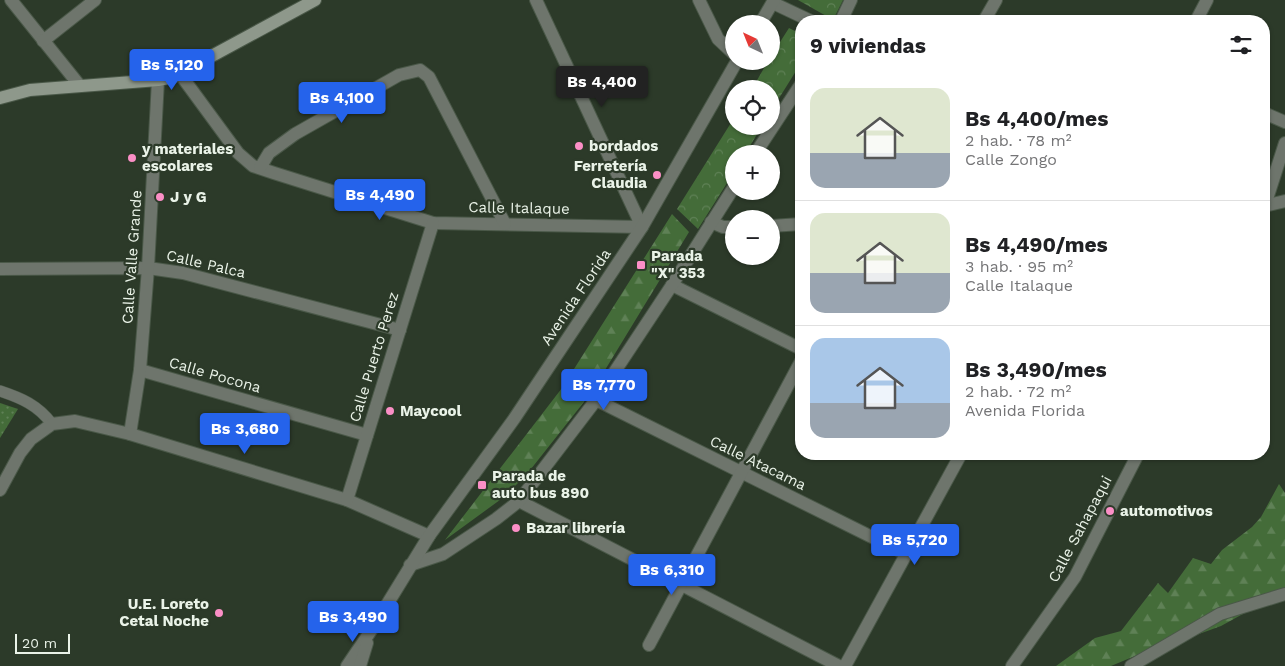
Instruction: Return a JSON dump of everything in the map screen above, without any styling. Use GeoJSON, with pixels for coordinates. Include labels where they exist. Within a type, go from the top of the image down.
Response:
{"type":"FeatureCollection","features":[{"type":"Feature","properties":{"kind":"street"},"geometry":{"type":"LineString","coordinates":[[11,0],[80,86]]}},
{"type":"Feature","properties":{"kind":"street"},"geometry":{"type":"LineString","coordinates":[[43,41],[95,0]]}},
{"type":"Feature","properties":{"kind":"street"},"geometry":{"type":"LineString","coordinates":[[0,98],[30,90],[158,80],[180,74],[315,0]]}},
{"type":"Feature","properties":{"kind":"street"},"geometry":{"type":"LineString","coordinates":[[536,0],[642,227]]}},
{"type":"Feature","properties":{"kind":"street"},"geometry":{"type":"LineString","coordinates":[[699,0],[718,39],[725,46]]}},
{"type":"Feature","properties":{"kind":"street"},"geometry":{"type":"LineString","coordinates":[[844,15],[852,0]]}},
{"type":"Feature","properties":{"kind":"street"},"geometry":{"type":"LineString","coordinates":[[987,15],[996,0]]}},
{"type":"Feature","properties":{"kind":"street"},"geometry":{"type":"LineString","coordinates":[[1199,15],[1207,0]]}},
{"type":"Feature","properties":{"kind":"street"},"geometry":{"type":"LineString","coordinates":[[765,15],[773,2],[799,15]]}},
{"type":"Feature","properties":{"kind":"street"},"geometry":{"type":"LineString","coordinates":[[260,168],[269,153],[295,134],[399,75],[420,70],[429,76],[505,224]]}},
{"type":"Feature","properties":{"kind":"street","name":"Avenida Florida"},"geometry":{"type":"LineString","coordinates":[[347,666],[429,536],[514,419],[642,227],[732,70]]}},
{"type":"Feature","properties":{"kind":"street","name":"Calle Italaque"},"geometry":{"type":"LineString","coordinates":[[180,74],[238,153],[253,166],[433,223],[642,227]]}},
{"type":"Feature","properties":{"kind":"street","name":"Calle Valle Grande"},"geometry":{"type":"LineString","coordinates":[[130,434],[140,370],[148,268],[158,80]]}},
{"type":"Feature","properties":{"kind":"street"},"geometry":{"type":"LineString","coordinates":[[761,145],[795,93]]}},
{"type":"Feature","properties":{"kind":"street"},"geometry":{"type":"LineString","coordinates":[[1270,116],[1285,122]]}},
{"type":"Feature","properties":{"kind":"street"},"geometry":{"type":"LineString","coordinates":[[1270,187],[1285,142]]}},
{"type":"Feature","properties":{"kind":"street"},"geometry":{"type":"LineString","coordinates":[[410,565],[443,554],[520,501],[596,400],[725,200]]}},
{"type":"Feature","properties":{"kind":"street"},"geometry":{"type":"LineString","coordinates":[[1270,205],[1285,201]]}},
{"type":"Feature","properties":{"kind":"street"},"geometry":{"type":"LineString","coordinates":[[711,222],[725,227]]}},
{"type":"Feature","properties":{"kind":"street","name":"Calle Puerto Perez"},"geometry":{"type":"LineString","coordinates":[[347,500],[433,223]]}},
{"type":"Feature","properties":{"kind":"street"},"geometry":{"type":"LineString","coordinates":[[780,225],[795,224]]}},
{"type":"Feature","properties":{"kind":"street","name":"Calle Palca"},"geometry":{"type":"LineString","coordinates":[[0,269],[148,268],[183,272],[400,330]]}},
{"type":"Feature","properties":{"kind":"street"},"geometry":{"type":"LineString","coordinates":[[672,285],[795,346]]}},
{"type":"Feature","properties":{"kind":"street","name":"Calle Pocona"},"geometry":{"type":"LineString","coordinates":[[140,370],[367,435]]}},
{"type":"Feature","properties":{"kind":"street"},"geometry":{"type":"LineString","coordinates":[[649,645],[795,372]]}},
{"type":"Feature","properties":{"kind":"street","name":"Calle Atacama"},"geometry":{"type":"LineString","coordinates":[[596,400],[906,554]]}},
{"type":"Feature","properties":{"kind":"street"},"geometry":{"type":"LineString","coordinates":[[0,490],[20,453],[31,439],[52,424],[75,421],[130,434],[347,500],[429,536]]}},
{"type":"Feature","properties":{"kind":"street"},"geometry":{"type":"LineString","coordinates":[[845,666],[958,460]]}},
{"type":"Feature","properties":{"kind":"street","name":"Calle Sahapaqui"},"geometry":{"type":"LineString","coordinates":[[1012,666],[1075,577],[1135,460]]}},
{"type":"Feature","properties":{"kind":"street"},"geometry":{"type":"LineString","coordinates":[[520,501],[839,666]]}},
{"type":"Feature","properties":{"kind":"street"},"geometry":{"type":"LineString","coordinates":[[1131,666],[1220,614],[1285,594]]}},
{"type":"Feature","properties":{"kind":"street"},"geometry":{"type":"LineString","coordinates":[[360,666],[372,629]]}},
{"type":"Feature","properties":{"kind":"lane"},"geometry":{"type":"LineString","coordinates":[[0,391],[38,408],[52,424]]}},
{"type":"Feature","properties":{"kind":"green space"},"geometry":{"type":"Polygon","coordinates":[[[798,0],[843,0],[836,15],[824,15],[798,0]]]}},
{"type":"Feature","properties":{"kind":"green space"},"geometry":{"type":"Polygon","coordinates":[[[789,28],[795,31],[795,73],[780,97],[780,80],[757,80],[763,70],[780,70],[780,42],[789,28]]]}},
{"type":"Feature","properties":{"kind":"green space"},"geometry":{"type":"Polygon","coordinates":[[[725,132],[725,135],[757,135],[750,145],[725,145],[725,186],[698,229],[677,209],[725,132]]]}},
{"type":"Feature","properties":{"kind":"green space"},"geometry":{"type":"Polygon","coordinates":[[[672,214],[689,232],[591,393],[527,474],[504,497],[445,540],[562,388],[672,214]]]}},
{"type":"Feature","properties":{"kind":"green space"},"geometry":{"type":"Polygon","coordinates":[[[0,403],[18,409],[0,438],[0,403]]]}},
{"type":"Feature","properties":{"kind":"green space"},"geometry":{"type":"Polygon","coordinates":[[[1279,484],[1285,493],[1285,596],[1252,609],[1221,626],[1171,641],[1111,666],[1056,666],[1095,638],[1121,631],[1158,583],[1168,593],[1193,558],[1211,564],[1222,550],[1252,527],[1261,517],[1279,484]]]}},
{"type":"Feature","properties":{"kind":"place","name":"bordados"},"geometry":{"type":"Point","coordinates":[579,146]}},
{"type":"Feature","properties":{"kind":"place","name":"y materiales escolares"},"geometry":{"type":"Point","coordinates":[132,158]}},
{"type":"Feature","properties":{"kind":"place","name":"Ferretería Claudia"},"geometry":{"type":"Point","coordinates":[657,175]}},
{"type":"Feature","properties":{"kind":"place","name":"J y G"},"geometry":{"type":"Point","coordinates":[160,197]}},
{"type":"Feature","properties":{"kind":"place","name":"Parada \"X\" 353"},"geometry":{"type":"Point","coordinates":[641,265]}},
{"type":"Feature","properties":{"kind":"place","name":"Maycool"},"geometry":{"type":"Point","coordinates":[390,411]}},
{"type":"Feature","properties":{"kind":"place","name":"Parada de auto bus 890"},"geometry":{"type":"Point","coordinates":[482,485]}},
{"type":"Feature","properties":{"kind":"place","name":"automotivos"},"geometry":{"type":"Point","coordinates":[1110,511]}},
{"type":"Feature","properties":{"kind":"place","name":"Bazar librería"},"geometry":{"type":"Point","coordinates":[516,528]}},
{"type":"Feature","properties":{"kind":"place","name":"U.E. Loreto Cetal Noche"},"geometry":{"type":"Point","coordinates":[219,613]}}]}
